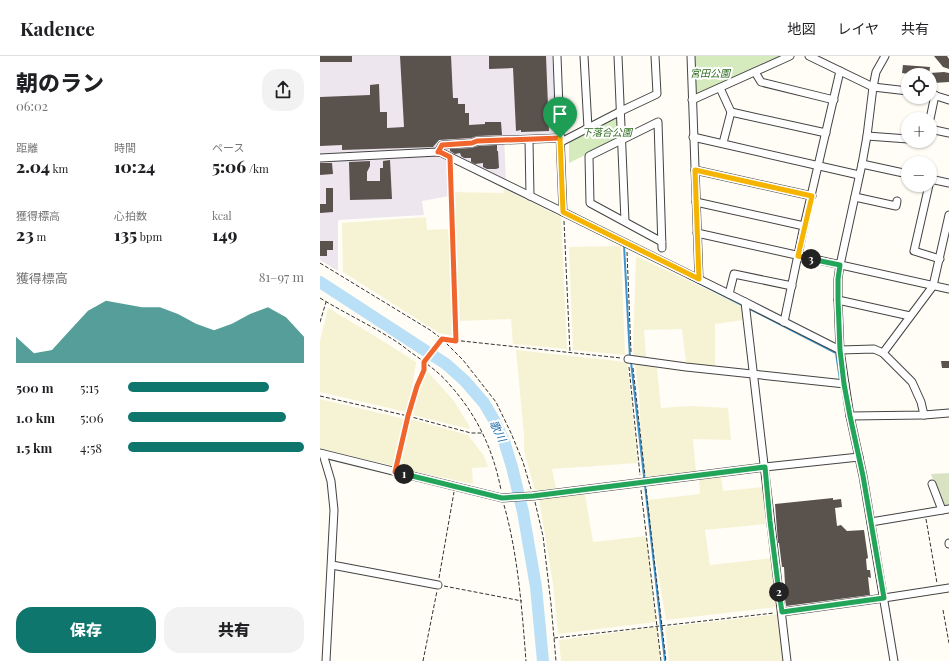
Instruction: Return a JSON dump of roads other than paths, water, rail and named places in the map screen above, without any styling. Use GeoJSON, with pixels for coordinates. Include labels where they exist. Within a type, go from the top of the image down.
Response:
{"type":"FeatureCollection","features":[{"type":"Feature","properties":{"kind":"street"},"geometry":{"type":"LineString","coordinates":[[557,56],[563,212]]}},
{"type":"Feature","properties":{"kind":"street"},"geometry":{"type":"LineString","coordinates":[[584,56],[588,128]]}},
{"type":"Feature","properties":{"kind":"street"},"geometry":{"type":"LineString","coordinates":[[618,56],[625,221]]}},
{"type":"Feature","properties":{"kind":"street"},"geometry":{"type":"LineString","coordinates":[[438,152],[442,145],[472,143],[477,141],[561,140],[657,94],[655,56]]}},
{"type":"Feature","properties":{"kind":"street"},"geometry":{"type":"LineString","coordinates":[[691,56],[699,279]]}},
{"type":"Feature","properties":{"kind":"street"},"geometry":{"type":"LineString","coordinates":[[692,100],[790,56]]}},
{"type":"Feature","properties":{"kind":"street"},"geometry":{"type":"LineString","coordinates":[[809,56],[873,87],[901,90]]}},
{"type":"Feature","properties":{"kind":"street"},"geometry":{"type":"LineString","coordinates":[[885,56],[876,72],[873,87],[862,164],[840,265],[838,300],[840,350],[844,384],[871,522],[894,661]]}},
{"type":"Feature","properties":{"kind":"street"},"geometry":{"type":"LineString","coordinates":[[784,322],[804,226],[840,71]]}},
{"type":"Feature","properties":{"kind":"street"},"geometry":{"type":"LineString","coordinates":[[755,72],[761,82],[834,100]]}},
{"type":"Feature","properties":{"kind":"street"},"geometry":{"type":"LineString","coordinates":[[720,88],[731,112],[723,143]]}},
{"type":"Feature","properties":{"kind":"street"},"geometry":{"type":"LineString","coordinates":[[937,96],[949,100]]}},
{"type":"Feature","properties":{"kind":"street"},"geometry":{"type":"LineString","coordinates":[[731,112],[826,134]]}},
{"type":"Feature","properties":{"kind":"street"},"geometry":{"type":"LineString","coordinates":[[658,122],[662,245],[625,221],[590,203],[589,156],[622,139],[658,122]]}},
{"type":"Feature","properties":{"kind":"street"},"geometry":{"type":"LineString","coordinates":[[937,130],[949,133]]}},
{"type":"Feature","properties":{"kind":"street"},"geometry":{"type":"LineString","coordinates":[[867,136],[901,138]]}},
{"type":"Feature","properties":{"kind":"street"},"geometry":{"type":"LineString","coordinates":[[693,137],[859,175]]}},
{"type":"Feature","properties":{"kind":"street"},"geometry":{"type":"LineString","coordinates":[[529,140],[530,196]]}},
{"type":"Feature","properties":{"kind":"street"},"geometry":{"type":"LineString","coordinates":[[320,158],[440,152],[840,350],[874,349],[883,353],[912,382],[921,402],[924,415]]}},
{"type":"Feature","properties":{"kind":"street"},"geometry":{"type":"LineString","coordinates":[[862,164],[901,172]]}},
{"type":"Feature","properties":{"kind":"street"},"geometry":{"type":"LineString","coordinates":[[695,170],[812,196]]}},
{"type":"Feature","properties":{"kind":"street"},"geometry":{"type":"LineString","coordinates":[[937,180],[949,183]]}},
{"type":"Feature","properties":{"kind":"street"},"geometry":{"type":"LineString","coordinates":[[927,192],[914,251],[940,259]]}},
{"type":"Feature","properties":{"kind":"street"},"geometry":{"type":"LineString","coordinates":[[855,197],[896,206]]}},
{"type":"Feature","properties":{"kind":"street"},"geometry":{"type":"LineString","coordinates":[[696,202],[804,226]]}},
{"type":"Feature","properties":{"kind":"street"},"geometry":{"type":"LineString","coordinates":[[883,353],[934,286],[948,220]]}},
{"type":"Feature","properties":{"kind":"street"},"geometry":{"type":"LineString","coordinates":[[697,233],[949,289]]}},
{"type":"Feature","properties":{"kind":"street"},"geometry":{"type":"LineString","coordinates":[[729,294],[734,274],[792,286]]}},
{"type":"Feature","properties":{"kind":"street"},"geometry":{"type":"LineString","coordinates":[[838,300],[910,316]]}},
{"type":"Feature","properties":{"kind":"street"},"geometry":{"type":"LineString","coordinates":[[745,302],[787,661]]}},
{"type":"Feature","properties":{"kind":"street"},"geometry":{"type":"LineString","coordinates":[[630,359],[686,367],[844,384]]}},
{"type":"Feature","properties":{"kind":"street"},"geometry":{"type":"LineString","coordinates":[[850,416],[924,415],[949,413]]}},
{"type":"Feature","properties":{"kind":"street"},"geometry":{"type":"LineString","coordinates":[[322,454],[504,498],[859,457]]}},
{"type":"Feature","properties":{"kind":"street"},"geometry":{"type":"LineString","coordinates":[[322,454],[331,481],[334,510],[326,661]]}},
{"type":"Feature","properties":{"kind":"street"},"geometry":{"type":"LineString","coordinates":[[871,522],[945,510],[932,484]]}},
{"type":"Feature","properties":{"kind":"street"},"geometry":{"type":"LineString","coordinates":[[332,565],[438,585]]}},
{"type":"Feature","properties":{"kind":"street"},"geometry":{"type":"LineString","coordinates":[[782,612],[949,588]]}},
{"type":"Feature","properties":{"kind":"waterway"},"geometry":{"type":"LineString","coordinates":[[624,245],[630,358]]}},
{"type":"Feature","properties":{"kind":"waterway"},"geometry":{"type":"LineString","coordinates":[[687,277],[744,306]]}},
{"type":"Feature","properties":{"kind":"waterway","name":"歌川"},"geometry":{"type":"LineString","coordinates":[[320,282],[446,364],[465,381],[484,403],[504,441],[523,512],[536,587],[543,661]]}},
{"type":"Feature","properties":{"kind":"waterway"},"geometry":{"type":"LineString","coordinates":[[748,308],[836,353],[840,380]]}},
{"type":"Feature","properties":{"kind":"waterway"},"geometry":{"type":"LineString","coordinates":[[631,362],[665,661]]}},
{"type":"Feature","properties":{"kind":"park label","name":"宮田公園"},"geometry":{"type":"Point","coordinates":[710,73]}},
{"type":"Feature","properties":{"kind":"park label","name":"下落合公園"},"geometry":{"type":"Point","coordinates":[607,132]}}]}
